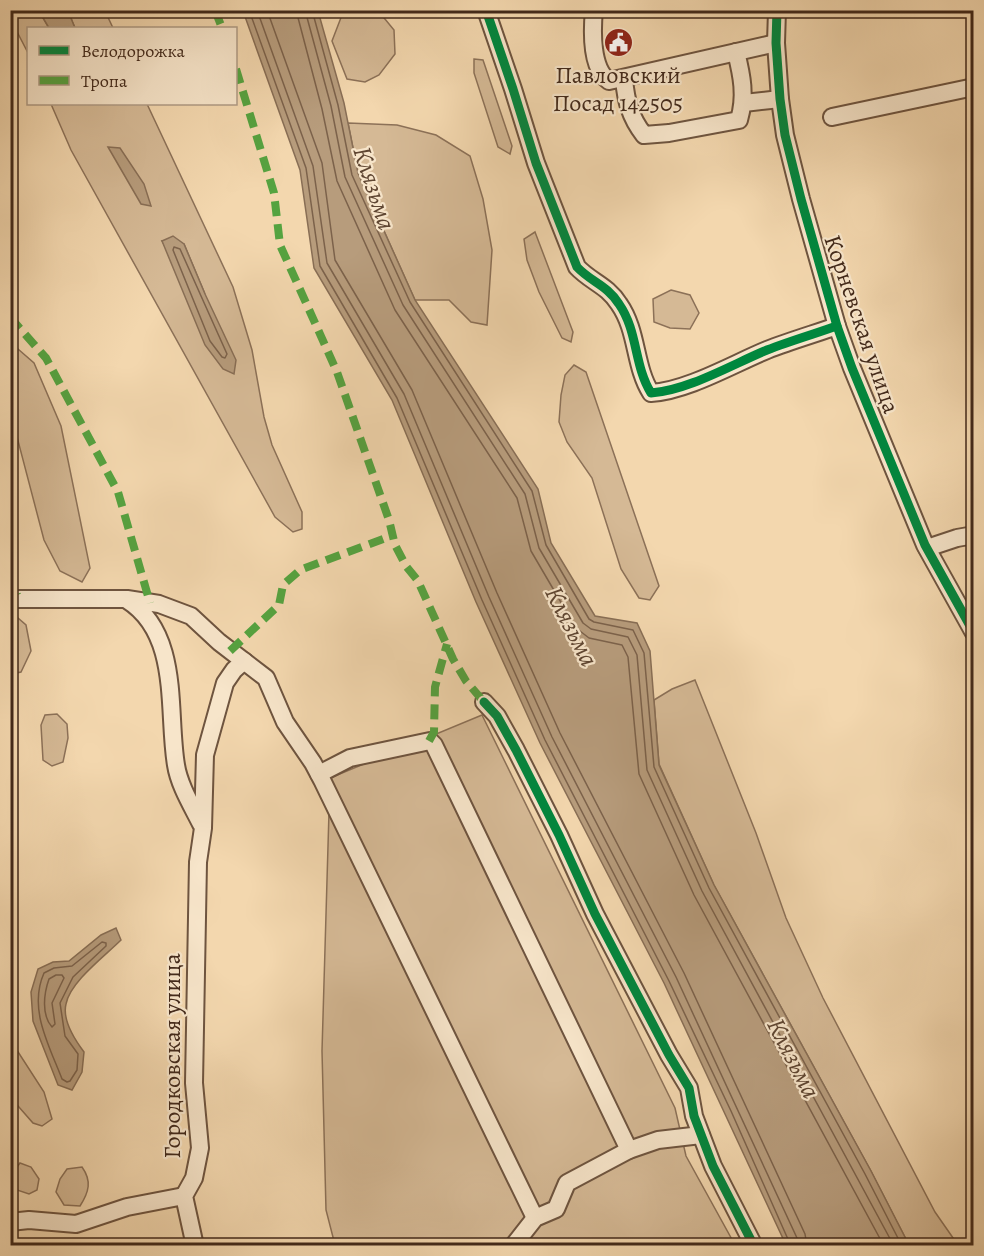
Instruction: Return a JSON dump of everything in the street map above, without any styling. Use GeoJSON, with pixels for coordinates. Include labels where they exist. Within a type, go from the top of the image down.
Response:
{"type":"FeatureCollection","features":[{"type":"Feature","properties":{"kind":"street"},"geometry":{"type":"LineString","coordinates":[[486,10],[536,163],[577,267],[585,275],[605,287],[620,305],[633,331],[645,383],[651,393],[682,386],[770,349],[837,326]]}},
{"type":"Feature","properties":{"kind":"street"},"geometry":{"type":"LineString","coordinates":[[594,10],[596,56],[603,77],[609,81],[776,43]]}},
{"type":"Feature","properties":{"kind":"street","name":"Корневская улица"},"geometry":{"type":"LineString","coordinates":[[777,10],[776,43],[780,99],[786,135],[801,199],[837,326],[852,368],[927,548],[974,633]]}},
{"type":"Feature","properties":{"kind":"street"},"geometry":{"type":"LineString","coordinates":[[624,79],[627,102],[635,123],[644,135],[669,133],[739,120],[744,103],[736,52]]}},
{"type":"Feature","properties":{"kind":"street"},"geometry":{"type":"LineString","coordinates":[[832,117],[974,87]]}},
{"type":"Feature","properties":{"kind":"street"},"geometry":{"type":"LineString","coordinates":[[744,103],[780,99]]}},
{"type":"Feature","properties":{"kind":"street"},"geometry":{"type":"LineString","coordinates":[[927,548],[974,535]]}},
{"type":"Feature","properties":{"kind":"street"},"geometry":{"type":"LineString","coordinates":[[10,599],[127,599],[159,604],[191,616],[219,642],[266,678],[285,722],[321,777],[535,1218]]}},
{"type":"Feature","properties":{"kind":"street"},"geometry":{"type":"LineString","coordinates":[[127,599],[152,622],[165,657],[173,700],[176,767],[203,828]]}},
{"type":"Feature","properties":{"kind":"street","name":"Городковская улица"},"geometry":{"type":"LineString","coordinates":[[184,1196],[194,1178],[200,1148],[195,1083],[198,862],[203,828],[205,755],[225,683],[244,661]]}},
{"type":"Feature","properties":{"kind":"street"},"geometry":{"type":"LineString","coordinates":[[484,702],[497,716],[516,750],[559,835],[595,914],[669,1055],[689,1088],[694,1116],[713,1166],[754,1245]]}},
{"type":"Feature","properties":{"kind":"street"},"geometry":{"type":"LineString","coordinates":[[321,777],[350,758],[430,741],[434,745],[629,1150]]}},
{"type":"Feature","properties":{"kind":"street"},"geometry":{"type":"LineString","coordinates":[[513,1245],[535,1218],[556,1209],[567,1183],[629,1150],[658,1140],[701,1136]]}},
{"type":"Feature","properties":{"kind":"street"},"geometry":{"type":"LineString","coordinates":[[10,1222],[29,1220],[76,1224],[127,1207],[184,1196],[195,1245]]}},
{"type":"Feature","properties":{"kind":"shaded area"},"geometry":{"type":"Polygon","coordinates":[[[10,11],[39,11],[48,27],[27,27],[27,51],[11,20],[10,11]]]}},
{"type":"Feature","properties":{"kind":"shaded area"},"geometry":{"type":"Polygon","coordinates":[[[68,11],[105,11],[113,27],[75,27],[68,11]]]}},
{"type":"Feature","properties":{"kind":"shaded area"},"geometry":{"type":"Polygon","coordinates":[[[350,11],[380,13],[394,30],[395,54],[379,75],[365,82],[347,79],[332,41],[342,15],[350,11]]]}},
{"type":"Feature","properties":{"kind":"shaded area"},"geometry":{"type":"Polygon","coordinates":[[[474,59],[483,60],[512,146],[510,154],[498,147],[474,73],[474,59]]]}},
{"type":"Feature","properties":{"kind":"shaded area"},"geometry":{"type":"Polygon","coordinates":[[[51,105],[147,105],[233,287],[252,350],[264,417],[272,445],[302,512],[302,529],[293,532],[275,517],[71,150],[51,105]],[[162,241],[167,250],[205,294],[184,244],[162,241]]]}},
{"type":"Feature","properties":{"kind":"shaded area"},"geometry":{"type":"Polygon","coordinates":[[[348,123],[397,125],[436,135],[470,156],[483,199],[492,250],[487,325],[471,322],[449,300],[415,300],[358,173],[348,123]]]}},
{"type":"Feature","properties":{"kind":"shaded area"},"geometry":{"type":"Polygon","coordinates":[[[535,232],[573,332],[571,342],[562,338],[539,292],[527,260],[524,239],[535,232]]]}},
{"type":"Feature","properties":{"kind":"shaded area"},"geometry":{"type":"Polygon","coordinates":[[[671,290],[690,295],[699,313],[690,329],[670,328],[654,322],[653,299],[671,290]]]}},
{"type":"Feature","properties":{"kind":"shaded area"},"geometry":{"type":"Polygon","coordinates":[[[18,349],[34,363],[61,426],[90,568],[82,582],[60,571],[44,540],[11,414],[11,351],[18,349]]]}},
{"type":"Feature","properties":{"kind":"shaded area"},"geometry":{"type":"Polygon","coordinates":[[[574,365],[586,372],[659,586],[650,600],[639,598],[621,569],[592,478],[567,442],[559,422],[565,375],[574,365]]]}},
{"type":"Feature","properties":{"kind":"shaded area"},"geometry":{"type":"Polygon","coordinates":[[[11,612],[26,625],[31,651],[21,672],[11,674],[11,612]]]}},
{"type":"Feature","properties":{"kind":"shaded area"},"geometry":{"type":"Polygon","coordinates":[[[695,680],[756,833],[786,918],[823,998],[935,1212],[958,1245],[909,1245],[871,1171],[714,885],[659,764],[654,700],[672,689],[695,680]]]}},
{"type":"Feature","properties":{"kind":"shaded area"},"geometry":{"type":"Polygon","coordinates":[[[57,714],[67,724],[68,738],[63,762],[52,766],[43,760],[41,725],[45,715],[57,714]]]}},
{"type":"Feature","properties":{"kind":"shaded area"},"geometry":{"type":"Polygon","coordinates":[[[482,715],[675,1108],[686,1156],[735,1245],[335,1245],[326,1210],[322,1051],[330,778],[482,715]]]}},
{"type":"Feature","properties":{"kind":"shaded area"},"geometry":{"type":"Polygon","coordinates":[[[11,1041],[44,1092],[52,1119],[42,1126],[33,1123],[11,1098],[11,1041]]]}},
{"type":"Feature","properties":{"kind":"shaded area"},"geometry":{"type":"Polygon","coordinates":[[[20,1163],[31,1167],[39,1179],[37,1190],[29,1194],[17,1190],[11,1175],[20,1163]]]}},
{"type":"Feature","properties":{"kind":"shaded area"},"geometry":{"type":"Polygon","coordinates":[[[82,1167],[88,1182],[86,1196],[80,1206],[64,1205],[56,1192],[60,1179],[67,1169],[82,1167]]]}},
{"type":"Feature","properties":{"kind":"water"},"geometry":{"type":"Polygon","coordinates":[[[39,11],[68,11],[75,27],[48,27],[39,11]]]}},
{"type":"Feature","properties":{"kind":"water","name":"Клязьма"},"geometry":{"type":"Polygon","coordinates":[[[243,11],[318,11],[344,103],[358,173],[415,300],[538,489],[551,543],[595,616],[637,623],[650,651],[659,765],[714,885],[871,1171],[909,1245],[786,1245],[664,983],[540,743],[476,602],[392,400],[314,268],[300,170],[243,11]]]}},
{"type":"Feature","properties":{"kind":"water"},"geometry":{"type":"Polygon","coordinates":[[[108,147],[120,148],[144,184],[151,206],[141,204],[108,147]]]}},
{"type":"Feature","properties":{"kind":"water"},"geometry":{"type":"Polygon","coordinates":[[[173,236],[184,244],[236,360],[234,374],[223,369],[205,345],[162,241],[173,236]]]}},
{"type":"Feature","properties":{"kind":"water"},"geometry":{"type":"Polygon","coordinates":[[[116,928],[121,940],[81,978],[66,1004],[68,1023],[73,1036],[84,1052],[82,1072],[72,1090],[58,1085],[33,1021],[31,992],[38,969],[53,962],[69,961],[101,935],[116,928]]]}},
{"type":"Feature","properties":{"kind":"marked path"},"geometry":{"type":"LineString","coordinates":[[215,10],[222,27]]}},
{"type":"Feature","properties":{"kind":"marked path"},"geometry":{"type":"LineString","coordinates":[[237,72],[274,193],[280,245],[337,372],[389,520],[395,545],[406,566],[418,581],[453,659],[466,681],[484,702]]}},
{"type":"Feature","properties":{"kind":"marked path"},"geometry":{"type":"LineString","coordinates":[[10,317],[46,358],[118,492],[150,603]]}},
{"type":"Feature","properties":{"kind":"marked path"},"geometry":{"type":"LineString","coordinates":[[230,651],[279,605],[283,585],[300,570],[392,534]]}},
{"type":"Feature","properties":{"kind":"marked path"},"geometry":{"type":"LineString","coordinates":[[10,572],[17,595]]}},
{"type":"Feature","properties":{"kind":"marked path"},"geometry":{"type":"LineString","coordinates":[[429,741],[434,732],[435,687],[447,644]]}},
{"type":"Feature","properties":{"kind":"cycle path"},"geometry":{"type":"LineString","coordinates":[[486,10],[536,163],[577,267],[609,292],[625,314],[642,372],[651,393],[695,382],[767,350],[837,326]]}},
{"type":"Feature","properties":{"kind":"cycle path"},"geometry":{"type":"LineString","coordinates":[[777,10],[776,43],[785,135],[837,326],[925,545],[974,633]]}},
{"type":"Feature","properties":{"kind":"cycle path"},"geometry":{"type":"LineString","coordinates":[[484,702],[497,716],[516,750],[559,835],[595,914],[669,1055],[689,1088],[694,1116],[713,1166],[754,1246]]}},
{"type":"Feature","properties":{"kind":"place","name":"Павловский Посад 142505"},"geometry":{"type":"Point","coordinates":[618,42]}}]}
